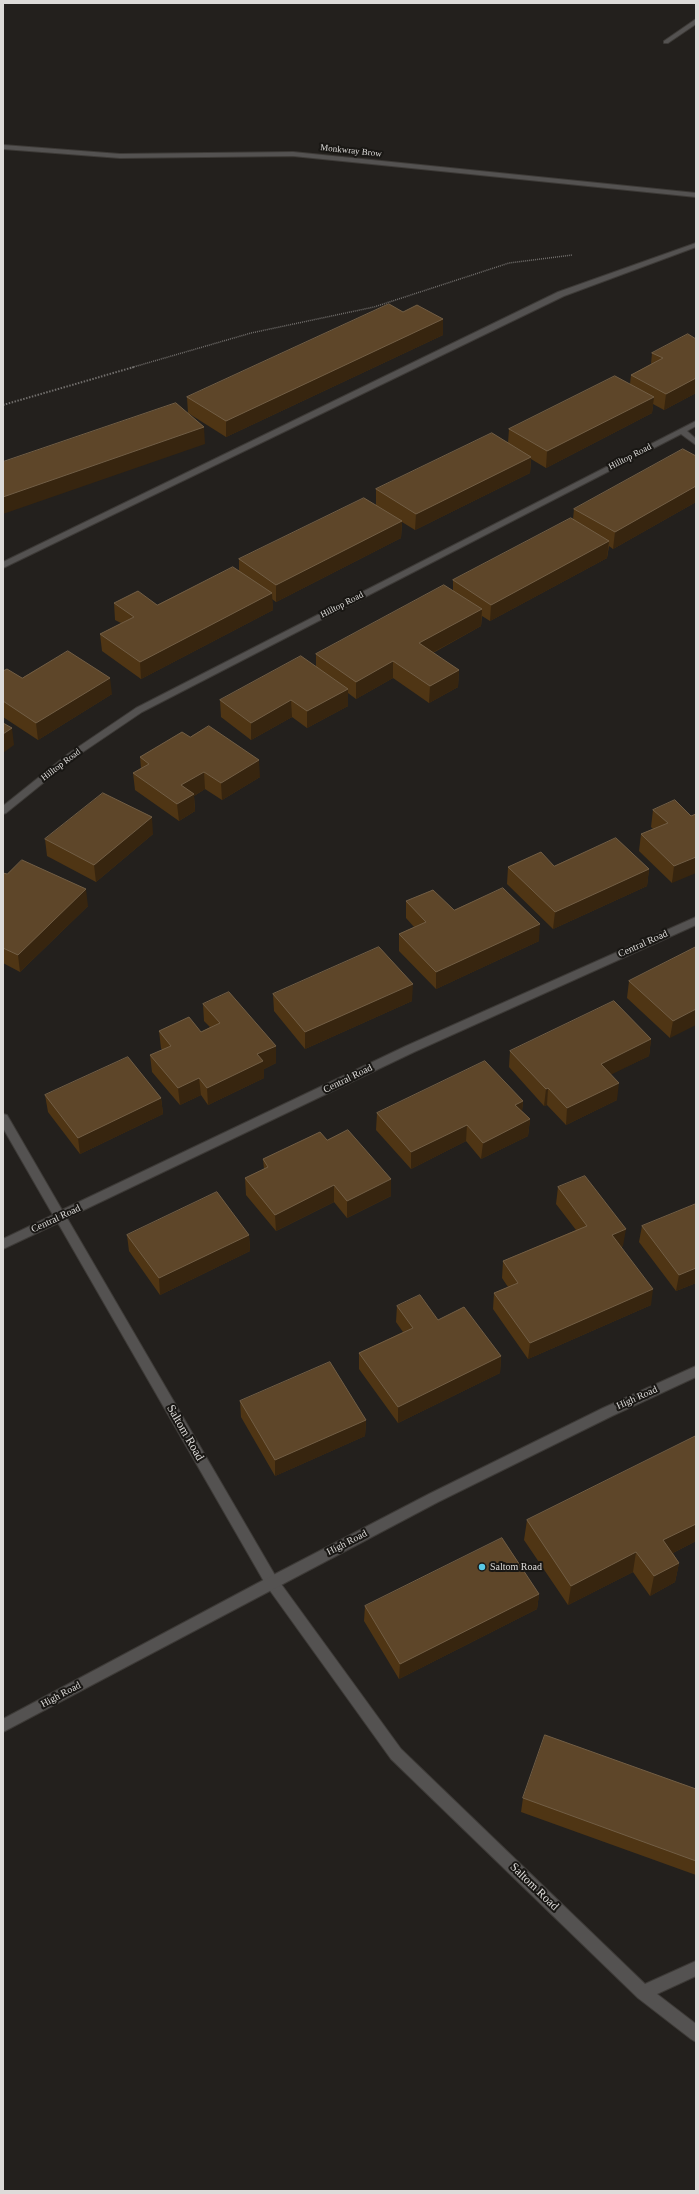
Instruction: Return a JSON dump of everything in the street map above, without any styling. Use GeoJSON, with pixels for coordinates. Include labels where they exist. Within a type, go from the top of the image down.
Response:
{"type":"FeatureCollection","features":[{"type":"Feature","properties":{"kind":"street"},"geometry":{"type":"LineString","coordinates":[[666,42],[696,22]]}},
{"type":"Feature","properties":{"kind":"street","name":"Monkwray Brow"},"geometry":{"type":"LineString","coordinates":[[3,147],[120,156],[293,154],[696,195]]}},
{"type":"Feature","properties":{"kind":"street"},"geometry":{"type":"LineString","coordinates":[[3,565],[561,294],[696,245]]}},
{"type":"Feature","properties":{"kind":"street","name":"Hilltop Road"},"geometry":{"type":"LineString","coordinates":[[3,810],[71,756],[139,710],[696,423]]}},
{"type":"Feature","properties":{"kind":"street"},"geometry":{"type":"LineString","coordinates":[[682,430],[696,443]]}},
{"type":"Feature","properties":{"kind":"street","name":"Central Road"},"geometry":{"type":"LineString","coordinates":[[3,1244],[410,1049],[696,921]]}},
{"type":"Feature","properties":{"kind":"street","name":"Saltom Road"},"geometry":{"type":"LineString","coordinates":[[3,1118],[271,1581],[396,1754],[643,1993],[696,2034]]}},
{"type":"Feature","properties":{"kind":"street","name":"High Road"},"geometry":{"type":"LineString","coordinates":[[3,1726],[271,1581],[596,1416],[696,1371]]}},
{"type":"Feature","properties":{"kind":"street"},"geometry":{"type":"LineString","coordinates":[[643,1993],[696,1968]]}},
{"type":"Feature","properties":{"kind":"path"},"geometry":{"type":"LineString","coordinates":[[3,405],[251,333],[374,307],[509,263],[577,254]]}},
{"type":"Feature","properties":{"kind":"building"},"geometry":{"type":"Polygon","coordinates":[[[389,304],[403,312],[417,305],[443,319],[226,421],[187,397],[389,304]]]}},
{"type":"Feature","properties":{"kind":"building"},"geometry":{"type":"Polygon","coordinates":[[[688,334],[696,339],[696,378],[666,394],[631,375],[663,358],[652,353],[688,334]]]}},
{"type":"Feature","properties":{"kind":"building"},"geometry":{"type":"Polygon","coordinates":[[[615,376],[654,397],[547,451],[509,429],[615,376]]]}},
{"type":"Feature","properties":{"kind":"building"},"geometry":{"type":"Polygon","coordinates":[[[176,403],[204,427],[3,497],[3,462],[176,403]]]}},
{"type":"Feature","properties":{"kind":"building"},"geometry":{"type":"Polygon","coordinates":[[[492,433],[531,457],[416,514],[376,489],[492,433]]]}},
{"type":"Feature","properties":{"kind":"building"},"geometry":{"type":"Polygon","coordinates":[[[683,449],[696,456],[696,486],[615,532],[574,509],[683,449]]]}},
{"type":"Feature","properties":{"kind":"building"},"geometry":{"type":"Polygon","coordinates":[[[364,498],[402,521],[276,585],[239,559],[364,498]]]}},
{"type":"Feature","properties":{"kind":"building"},"geometry":{"type":"Polygon","coordinates":[[[571,518],[609,541],[491,605],[453,580],[571,518]]]}},
{"type":"Feature","properties":{"kind":"building"},"geometry":{"type":"Polygon","coordinates":[[[233,567],[272,593],[140,662],[100,634],[134,617],[114,603],[138,591],[157,605],[233,567]]]}},
{"type":"Feature","properties":{"kind":"building"},"geometry":{"type":"Polygon","coordinates":[[[444,585],[482,609],[419,643],[459,670],[430,686],[393,661],[356,682],[316,654],[444,585]]]}},
{"type":"Feature","properties":{"kind":"building"},"geometry":{"type":"Polygon","coordinates":[[[68,651],[110,678],[36,723],[3,701],[3,671],[7,669],[22,678],[68,651]]]}},
{"type":"Feature","properties":{"kind":"building"},"geometry":{"type":"Polygon","coordinates":[[[301,656],[348,689],[307,711],[291,700],[251,723],[220,700],[301,656]]]}},
{"type":"Feature","properties":{"kind":"building"},"geometry":{"type":"Polygon","coordinates":[[[3,723],[12,728],[3,734],[3,723]]]}},
{"type":"Feature","properties":{"kind":"building"},"geometry":{"type":"Polygon","coordinates":[[[209,726],[259,760],[221,783],[204,772],[181,785],[194,794],[177,804],[133,773],[149,764],[140,757],[182,732],[190,737],[209,726]]]}},
{"type":"Feature","properties":{"kind":"building"},"geometry":{"type":"Polygon","coordinates":[[[103,793],[152,817],[94,865],[45,839],[103,793]]]}},
{"type":"Feature","properties":{"kind":"building"},"geometry":{"type":"Polygon","coordinates":[[[675,800],[691,816],[696,814],[696,857],[674,866],[641,834],[668,823],[653,810],[675,800]]]}},
{"type":"Feature","properties":{"kind":"building"},"geometry":{"type":"Polygon","coordinates":[[[616,838],[649,869],[555,912],[508,867],[541,852],[554,866],[616,838]]]}},
{"type":"Feature","properties":{"kind":"building"},"geometry":{"type":"Polygon","coordinates":[[[22,860],[86,889],[18,955],[3,948],[3,873],[7,874],[22,860]]]}},
{"type":"Feature","properties":{"kind":"building"},"geometry":{"type":"Polygon","coordinates":[[[503,888],[540,924],[436,972],[399,934],[426,922],[406,901],[433,890],[454,910],[503,888]]]}},
{"type":"Feature","properties":{"kind":"building"},"geometry":{"type":"Polygon","coordinates":[[[379,947],[413,984],[305,1032],[273,994],[379,947]]]}},
{"type":"Feature","properties":{"kind":"building"},"geometry":{"type":"Polygon","coordinates":[[[696,947],[696,1009],[673,1021],[629,981],[696,947]]]}},
{"type":"Feature","properties":{"kind":"building"},"geometry":{"type":"Polygon","coordinates":[[[229,992],[276,1046],[257,1054],[263,1061],[207,1088],[199,1078],[178,1088],[150,1055],[171,1046],[159,1031],[189,1017],[201,1032],[220,1023],[203,1004],[229,992]]]}},
{"type":"Feature","properties":{"kind":"building"},"geometry":{"type":"Polygon","coordinates":[[[614,1001],[651,1039],[601,1064],[619,1083],[567,1108],[548,1088],[546,1089],[510,1051],[614,1001]]]}},
{"type":"Feature","properties":{"kind":"building"},"geometry":{"type":"Polygon","coordinates":[[[128,1057],[161,1098],[78,1138],[45,1095],[128,1057]]]}},
{"type":"Feature","properties":{"kind":"building"},"geometry":{"type":"Polygon","coordinates":[[[485,1061],[523,1101],[515,1105],[530,1119],[483,1143],[467,1125],[411,1152],[377,1113],[485,1061]]]}},
{"type":"Feature","properties":{"kind":"building"},"geometry":{"type":"Polygon","coordinates":[[[348,1130],[391,1179],[347,1201],[334,1185],[275,1215],[245,1178],[268,1167],[263,1159],[320,1132],[327,1140],[348,1130]]]}},
{"type":"Feature","properties":{"kind":"building"},"geometry":{"type":"Polygon","coordinates":[[[585,1176],[626,1229],[612,1235],[653,1289],[530,1343],[494,1293],[518,1283],[503,1261],[587,1226],[558,1187],[585,1176]]]}},
{"type":"Feature","properties":{"kind":"building"},"geometry":{"type":"Polygon","coordinates":[[[217,1192],[249,1235],[159,1278],[127,1235],[217,1192]]]}},
{"type":"Feature","properties":{"kind":"building"},"geometry":{"type":"Polygon","coordinates":[[[696,1204],[696,1268],[679,1275],[642,1226],[696,1204]]]}},
{"type":"Feature","properties":{"kind":"building"},"geometry":{"type":"Polygon","coordinates":[[[420,1295],[438,1320],[464,1307],[501,1356],[398,1407],[359,1353],[413,1328],[397,1306],[420,1295]]]}},
{"type":"Feature","properties":{"kind":"building"},"geometry":{"type":"Polygon","coordinates":[[[330,1362],[366,1420],[275,1460],[240,1401],[330,1362]]]}},
{"type":"Feature","properties":{"kind":"building"},"geometry":{"type":"Polygon","coordinates":[[[696,1436],[696,1524],[663,1540],[679,1563],[654,1576],[636,1552],[571,1586],[527,1520],[696,1436]]]}},
{"type":"Feature","properties":{"kind":"building"},"geometry":{"type":"Polygon","coordinates":[[[502,1538],[539,1594],[400,1664],[365,1606],[502,1538]]]}},
{"type":"Feature","properties":{"kind":"building"},"geometry":{"type":"Polygon","coordinates":[[[545,1735],[696,1789],[696,1861],[523,1798],[545,1735]]]}},
{"type":"Feature","properties":{"kind":"place","name":"Saltom Road"},"geometry":{"type":"Point","coordinates":[482,1567]}}]}
